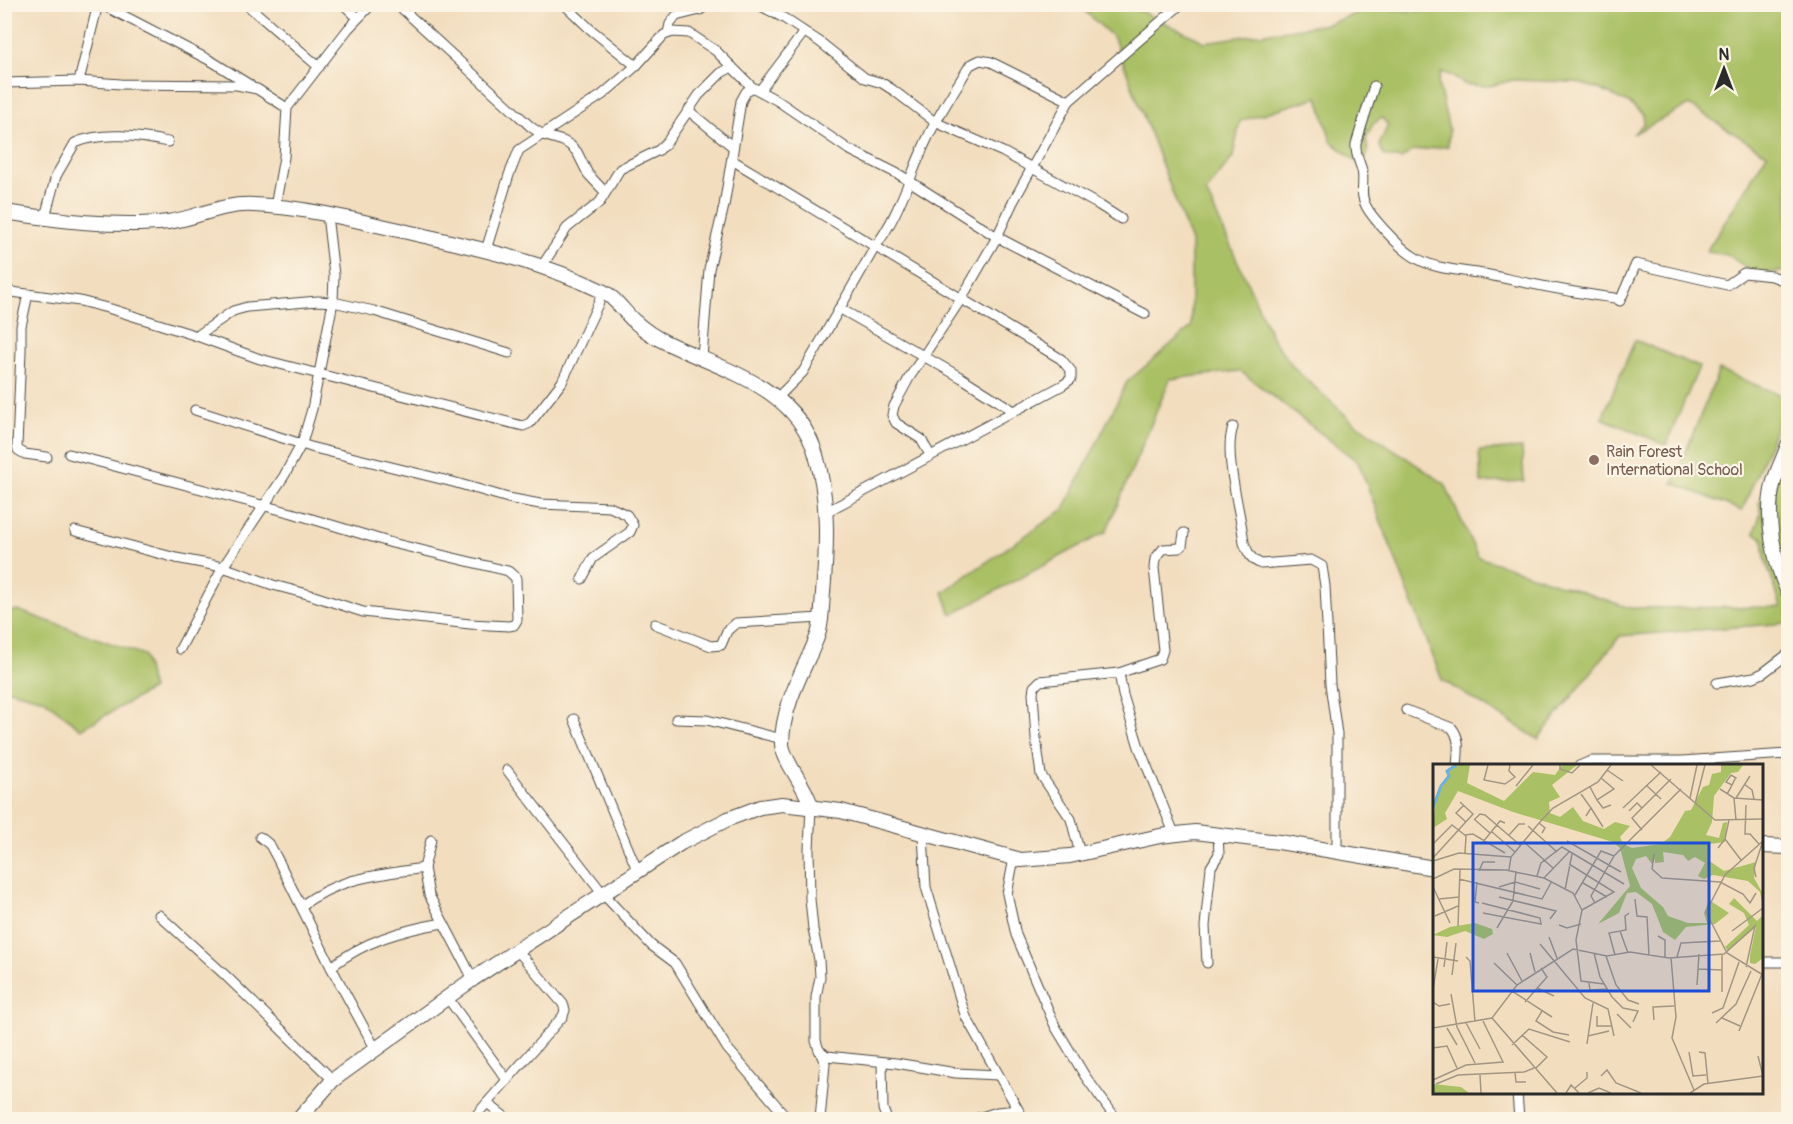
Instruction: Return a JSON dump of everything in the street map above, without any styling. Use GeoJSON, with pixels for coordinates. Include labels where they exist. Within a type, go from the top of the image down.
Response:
{"type":"FeatureCollection","features":[{"type":"Feature","properties":{"kind":"street"},"geometry":{"type":"LineString","coordinates":[[79,81],[99,4],[213,62],[287,108]]}},
{"type":"Feature","properties":{"kind":"street"},"geometry":{"type":"LineString","coordinates":[[246,4],[319,67]]}},
{"type":"Feature","properties":{"kind":"street"},"geometry":{"type":"LineString","coordinates":[[343,4],[358,18]]}},
{"type":"Feature","properties":{"kind":"street"},"geometry":{"type":"LineString","coordinates":[[275,207],[284,157],[287,108],[358,18],[372,4]]}},
{"type":"Feature","properties":{"kind":"street"},"geometry":{"type":"LineString","coordinates":[[397,4],[543,135],[570,145],[577,152],[588,174],[605,192]]}},
{"type":"Feature","properties":{"kind":"street"},"geometry":{"type":"LineString","coordinates":[[564,4],[589,28],[636,66]]}},
{"type":"Feature","properties":{"kind":"street"},"geometry":{"type":"LineString","coordinates":[[486,250],[514,159],[525,145],[602,95],[636,66],[668,33],[670,24],[676,16],[700,10],[708,4]]}},
{"type":"Feature","properties":{"kind":"street"},"geometry":{"type":"LineString","coordinates":[[757,4],[804,32],[865,78],[882,83],[893,90],[935,122],[1032,168],[1121,219]]}},
{"type":"Feature","properties":{"kind":"street"},"geometry":{"type":"LineString","coordinates":[[930,455],[921,439],[896,423],[892,415],[894,406],[962,299],[1069,101],[1181,4]]}},
{"type":"Feature","properties":{"kind":"street"},"geometry":{"type":"LineString","coordinates":[[702,358],[709,268],[724,206],[741,101],[746,92],[756,89],[804,32]]}},
{"type":"Feature","properties":{"kind":"street"},"geometry":{"type":"LineString","coordinates":[[668,33],[690,33],[716,51],[756,89],[848,149],[900,176],[997,237],[1145,314]]}},
{"type":"Feature","properties":{"kind":"street"},"geometry":{"type":"LineString","coordinates":[[776,399],[803,372],[875,247],[887,231],[935,122],[970,65],[980,60],[991,62],[1069,101]]}},
{"type":"Feature","properties":{"kind":"street"},"geometry":{"type":"LineString","coordinates":[[542,266],[567,228],[595,208],[620,169],[659,150],[712,80],[732,67]]}},
{"type":"Feature","properties":{"kind":"street"},"geometry":{"type":"LineString","coordinates":[[4,83],[79,81],[121,84],[237,85],[257,89]]}},
{"type":"Feature","properties":{"kind":"street"},"geometry":{"type":"LineString","coordinates":[[1374,86],[1356,144],[1356,153],[1363,178],[1362,198],[1371,214],[1412,256],[1422,261],[1521,284],[1615,298],[1620,301],[1636,264],[1727,285],[1744,273],[1772,276],[1788,282]]}},
{"type":"Feature","properties":{"kind":"street"},"geometry":{"type":"LineString","coordinates":[[689,111],[734,147]]}},
{"type":"Feature","properties":{"kind":"street"},"geometry":{"type":"LineString","coordinates":[[45,217],[56,176],[75,143],[89,139],[134,135],[168,142]]}},
{"type":"Feature","properties":{"kind":"street"},"geometry":{"type":"LineString","coordinates":[[732,159],[1061,359],[1069,366],[1072,375],[1068,382],[826,512]]}},
{"type":"Feature","properties":{"kind":"street"},"geometry":{"type":"LineString","coordinates":[[4,212],[95,222],[151,223],[178,220],[226,206],[255,205],[327,215],[486,250],[542,266],[606,293],[635,322],[659,339],[726,367],[759,384],[786,407],[809,436],[816,457],[826,512],[826,564],[819,633],[789,700],[782,739],[782,749],[801,782],[811,806],[810,900],[820,969],[816,998],[816,1041],[825,1063],[820,1119]]}},
{"type":"Feature","properties":{"kind":"street"},"geometry":{"type":"LineString","coordinates":[[180,649],[223,567],[265,506],[302,443],[312,409],[333,302],[334,274],[327,215]]}},
{"type":"Feature","properties":{"kind":"street"},"geometry":{"type":"LineString","coordinates":[[4,291],[80,301],[197,336],[260,359],[527,425],[562,381],[602,291]]}},
{"type":"Feature","properties":{"kind":"street"},"geometry":{"type":"LineString","coordinates":[[28,294],[21,326],[17,446],[18,450],[25,454],[47,457]]}},
{"type":"Feature","properties":{"kind":"street"},"geometry":{"type":"LineString","coordinates":[[197,336],[233,310],[318,301],[333,302],[391,316],[508,353]]}},
{"type":"Feature","properties":{"kind":"street"},"geometry":{"type":"LineString","coordinates":[[839,308],[1014,411]]}},
{"type":"Feature","properties":{"kind":"street"},"geometry":{"type":"LineString","coordinates":[[195,410],[352,458],[453,482],[508,498],[560,505],[602,505],[627,515],[633,525],[630,532],[593,558],[582,579]]}},
{"type":"Feature","properties":{"kind":"street"},"geometry":{"type":"LineString","coordinates":[[1233,427],[1231,434],[1232,466],[1244,543],[1248,554],[1261,564],[1311,560],[1322,566],[1330,684],[1337,734],[1337,851]]}},
{"type":"Feature","properties":{"kind":"street"},"geometry":{"type":"LineString","coordinates":[[1788,445],[1773,486],[1770,526],[1788,592]]}},
{"type":"Feature","properties":{"kind":"street"},"geometry":{"type":"LineString","coordinates":[[69,454],[158,476],[392,543],[508,571],[516,576],[518,605],[516,623],[509,626],[470,624],[363,612],[262,582],[223,567],[176,558],[75,531]]}},
{"type":"Feature","properties":{"kind":"street"},"geometry":{"type":"LineString","coordinates":[[1080,854],[1071,819],[1041,775],[1036,738],[1034,687],[1040,681],[1119,673],[1157,662],[1163,656],[1155,559],[1163,549],[1179,549],[1182,546],[1184,533]]}},
{"type":"Feature","properties":{"kind":"street"},"geometry":{"type":"LineString","coordinates":[[655,624],[716,646],[721,645],[727,631],[736,623],[821,618]]}},
{"type":"Feature","properties":{"kind":"street"},"geometry":{"type":"LineString","coordinates":[[1717,683],[1754,677],[1788,654]]}},
{"type":"Feature","properties":{"kind":"street"},"geometry":{"type":"LineString","coordinates":[[1119,673],[1135,734],[1174,833]]}},
{"type":"Feature","properties":{"kind":"street"},"geometry":{"type":"LineString","coordinates":[[1406,710],[1455,731],[1458,737],[1457,764]]}},
{"type":"Feature","properties":{"kind":"street"},"geometry":{"type":"LineString","coordinates":[[574,718],[638,872]]}},
{"type":"Feature","properties":{"kind":"street"},"geometry":{"type":"LineString","coordinates":[[676,719],[707,720],[782,739]]}},
{"type":"Feature","properties":{"kind":"street"},"geometry":{"type":"LineString","coordinates":[[1582,764],[1591,761],[1682,761],[1788,754]]}},
{"type":"Feature","properties":{"kind":"street"},"geometry":{"type":"LineString","coordinates":[[507,770],[604,894],[651,945],[675,963],[727,1048],[789,1119]]}},
{"type":"Feature","properties":{"kind":"street"},"geometry":{"type":"LineString","coordinates":[[298,1119],[333,1080],[473,979],[681,843],[728,819],[760,807],[782,804],[841,811],[922,835],[1014,858],[1037,860],[1080,854],[1174,833],[1218,834],[1433,868]]}},
{"type":"Feature","properties":{"kind":"street"},"geometry":{"type":"LineString","coordinates":[[1207,963],[1206,926],[1212,864],[1219,854],[1218,834]]}},
{"type":"Feature","properties":{"kind":"street"},"geometry":{"type":"LineString","coordinates":[[922,835],[923,869],[930,906],[950,961],[966,1017],[1024,1119]]}},
{"type":"Feature","properties":{"kind":"street"},"geometry":{"type":"LineString","coordinates":[[261,837],[270,845],[331,967],[375,1048]]}},
{"type":"Feature","properties":{"kind":"street"},"geometry":{"type":"LineString","coordinates":[[431,840],[424,868],[429,895],[473,979]]}},
{"type":"Feature","properties":{"kind":"street"},"geometry":{"type":"LineString","coordinates":[[1763,846],[1788,847]]}},
{"type":"Feature","properties":{"kind":"street"},"geometry":{"type":"LineString","coordinates":[[1014,858],[1007,894],[1016,935],[1055,1026],[1085,1076],[1117,1119]]}},
{"type":"Feature","properties":{"kind":"street"},"geometry":{"type":"LineString","coordinates":[[301,906],[319,892],[357,878],[424,868]]}},
{"type":"Feature","properties":{"kind":"street"},"geometry":{"type":"LineString","coordinates":[[159,915],[225,975],[333,1080]]}},
{"type":"Feature","properties":{"kind":"street"},"geometry":{"type":"LineString","coordinates":[[331,967],[346,955],[378,939],[415,928],[443,923]]}},
{"type":"Feature","properties":{"kind":"street"},"geometry":{"type":"LineString","coordinates":[[472,1119],[565,1010],[563,1004],[518,950]]}},
{"type":"Feature","properties":{"kind":"street"},"geometry":{"type":"LineString","coordinates":[[1763,962],[1788,962]]}},
{"type":"Feature","properties":{"kind":"street"},"geometry":{"type":"LineString","coordinates":[[447,997],[507,1080]]}},
{"type":"Feature","properties":{"kind":"street"},"geometry":{"type":"LineString","coordinates":[[819,1050],[827,1056],[956,1073],[998,1074]]}},
{"type":"Feature","properties":{"kind":"street"},"geometry":{"type":"LineString","coordinates":[[882,1062],[883,1109],[887,1119]]}},
{"type":"Feature","properties":{"kind":"street"},"geometry":{"type":"LineString","coordinates":[[1517,1094],[1519,1119]]}},
{"type":"Feature","properties":{"kind":"street"},"geometry":{"type":"LineString","coordinates":[[487,1103],[509,1119]]}},
{"type":"Feature","properties":{"kind":"street"},"geometry":{"type":"LineString","coordinates":[[972,1119],[1018,1110]]}},
{"type":"Feature","properties":{"kind":"green space"},"geometry":{"type":"Polygon","coordinates":[[[1435,4],[1788,5],[1788,91],[1783,133],[1788,144],[1788,271],[1755,274],[1728,255],[1706,252],[1767,154],[1689,105],[1633,134],[1644,123],[1643,115],[1630,104],[1599,89],[1575,82],[1513,80],[1490,86],[1466,85],[1441,72],[1438,83],[1449,129],[1448,146],[1413,151],[1401,159],[1384,156],[1379,145],[1388,125],[1382,118],[1373,124],[1366,138],[1368,152],[1361,169],[1358,163],[1331,141],[1318,97],[1240,121],[1233,157],[1206,192],[1274,341],[1296,370],[1352,421],[1445,484],[1478,557],[1630,608],[1781,607],[1765,558],[1763,538],[1754,533],[1761,513],[1759,503],[1788,436],[1788,623],[1620,636],[1538,739],[1442,680],[1358,462],[1240,371],[1170,379],[1106,532],[951,615],[943,592],[1064,509],[1127,382],[1191,327],[1191,242],[1114,38],[1078,5],[1135,5],[1138,10],[1205,42],[1327,24],[1372,8],[1424,12],[1435,4]]]}},
{"type":"Feature","properties":{"kind":"green space"},"geometry":{"type":"Polygon","coordinates":[[[1635,340],[1699,367],[1666,445],[1602,418],[1635,340]]]}},
{"type":"Feature","properties":{"kind":"green space"},"geometry":{"type":"Polygon","coordinates":[[[1719,370],[1788,398],[1742,511],[1673,483],[1719,370]]]}},
{"type":"Feature","properties":{"kind":"green space"},"geometry":{"type":"Polygon","coordinates":[[[1522,448],[1524,481],[1481,483],[1479,451],[1522,448]]]}},
{"type":"Feature","properties":{"kind":"green space"},"geometry":{"type":"Polygon","coordinates":[[[17,610],[144,655],[152,689],[81,729],[44,699],[5,689],[5,613],[17,610]]]}},
{"type":"Feature","properties":{"kind":"place","name":"Rain Forest International School"},"geometry":{"type":"Point","coordinates":[1594,460]}}]}
